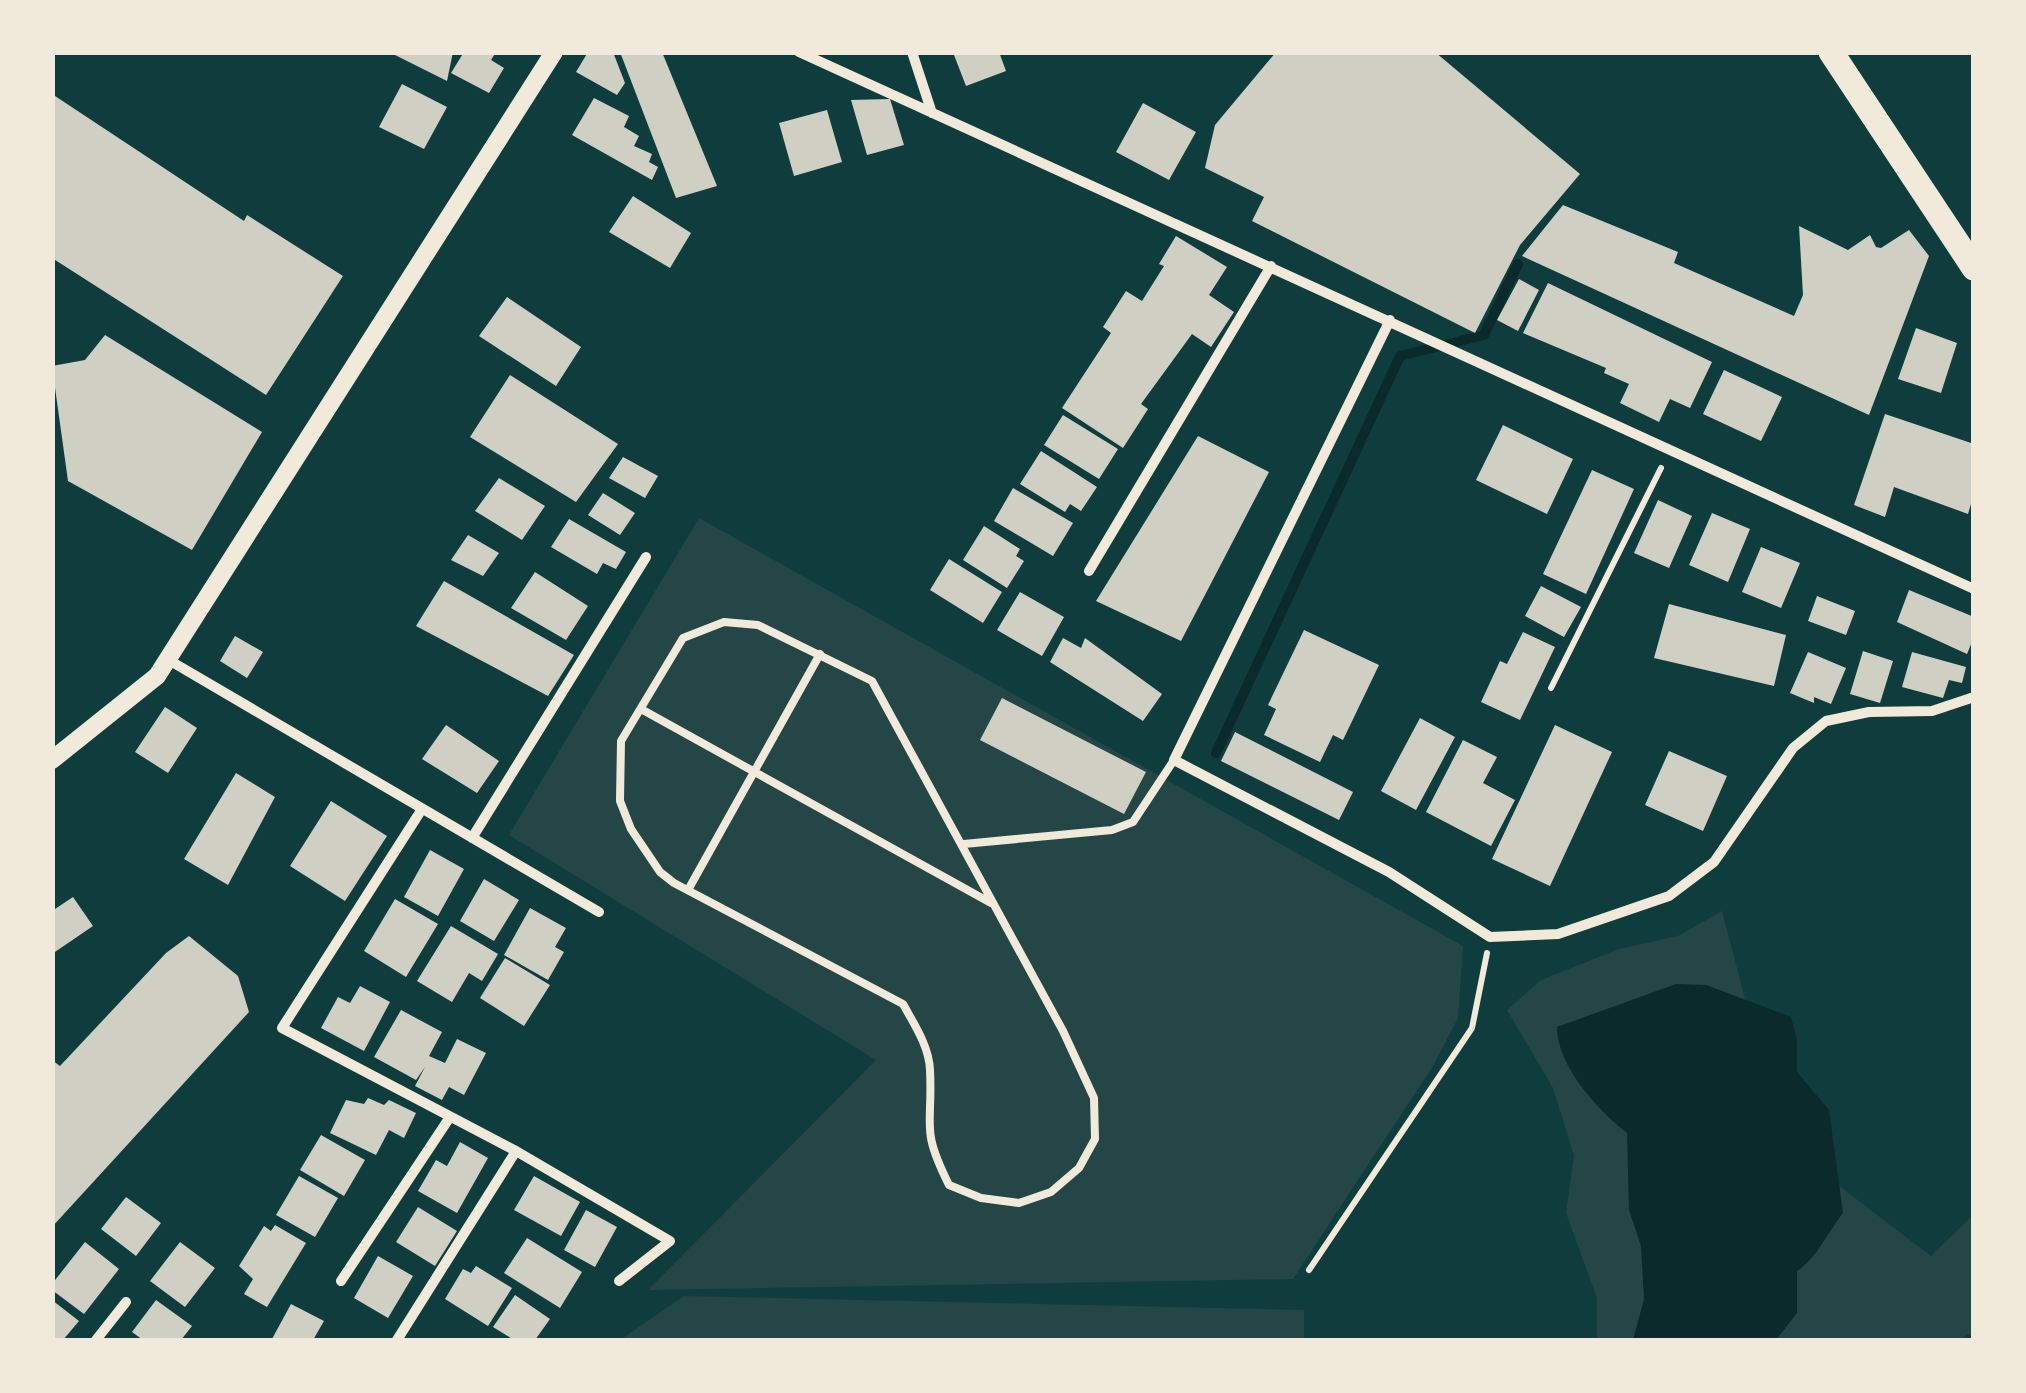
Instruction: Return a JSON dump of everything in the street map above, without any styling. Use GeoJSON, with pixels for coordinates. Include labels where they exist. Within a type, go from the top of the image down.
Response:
{"type":"FeatureCollection","features":[{"type":"Feature","properties":{"kind":"main road"},"geometry":{"type":"LineString","coordinates":[[1831,52],[1974,268]]}},
{"type":"Feature","properties":{"kind":"street"},"geometry":{"type":"LineString","coordinates":[[52,760],[157,676],[554,52]]}},
{"type":"Feature","properties":{"kind":"street"},"geometry":{"type":"LineString","coordinates":[[799,52],[1974,588]]}},
{"type":"Feature","properties":{"kind":"street"},"geometry":{"type":"LineString","coordinates":[[912,52],[932,113]]}},
{"type":"Feature","properties":{"kind":"street"},"geometry":{"type":"LineString","coordinates":[[1089,571],[1271,266]]}},
{"type":"Feature","properties":{"kind":"street"},"geometry":{"type":"LineString","coordinates":[[1390,320],[1174,760],[1389,872],[1490,937],[1558,934],[1668,896],[1714,862],[1792,748],[1826,721],[1869,712],[1932,711],[1974,697]]}},
{"type":"Feature","properties":{"kind":"street"},"geometry":{"type":"LineString","coordinates":[[472,838],[646,557]]}},
{"type":"Feature","properties":{"kind":"street"},"geometry":{"type":"LineString","coordinates":[[168,659],[599,912]]}},
{"type":"Feature","properties":{"kind":"street"},"geometry":{"type":"LineString","coordinates":[[422,809],[282,1028],[516,1151],[670,1241],[619,1282]]}},
{"type":"Feature","properties":{"kind":"street"},"geometry":{"type":"LineString","coordinates":[[341,1282],[450,1117]]}},
{"type":"Feature","properties":{"kind":"street"},"geometry":{"type":"LineString","coordinates":[[397,1340],[516,1151]]}},
{"type":"Feature","properties":{"kind":"street"},"geometry":{"type":"LineString","coordinates":[[96,1340],[126,1302]]}},
{"type":"Feature","properties":{"kind":"lane"},"geometry":{"type":"LineString","coordinates":[[724,622],[758,625],[872,681],[1064,1031],[1094,1098],[1094,1139],[1079,1168],[1051,1192],[1019,1203],[982,1198],[950,1184],[928,1141],[930,1068],[923,1042],[903,1004],[660,872],[631,829],[620,801],[621,741],[641,708],[682,638],[724,622]]}},
{"type":"Feature","properties":{"kind":"lane"},"geometry":{"type":"LineString","coordinates":[[688,890],[820,654]]}},
{"type":"Feature","properties":{"kind":"lane"},"geometry":{"type":"LineString","coordinates":[[641,708],[991,904]]}},
{"type":"Feature","properties":{"kind":"lane"},"geometry":{"type":"LineString","coordinates":[[964,844],[1112,830],[1133,822],[1174,760]]}},
{"type":"Feature","properties":{"kind":"path"},"geometry":{"type":"LineString","coordinates":[[1551,688],[1670,449]]}},
{"type":"Feature","properties":{"kind":"path"},"geometry":{"type":"LineString","coordinates":[[1310,1270],[1472,1028],[1490,937]]}},
{"type":"Feature","properties":{"kind":"shaded area"},"geometry":{"type":"Polygon","coordinates":[[[699,518],[1463,946],[1458,1018],[1433,1066],[1293,1279],[648,1290],[876,1060],[509,835],[699,518]]]}},
{"type":"Feature","properties":{"kind":"shaded area"},"geometry":{"type":"Polygon","coordinates":[[[1722,911],[1751,1022],[1809,1163],[1931,1256],[1973,1215],[1973,1339],[1968,1334],[1961,1340],[1597,1340],[1597,1298],[1566,1213],[1574,1156],[1553,1088],[1507,1010],[1541,980],[1619,949],[1678,936],[1722,911]]]}},
{"type":"Feature","properties":{"kind":"shaded area"},"geometry":{"type":"Polygon","coordinates":[[[1676,984],[1706,985],[1791,1017],[1797,1040],[1797,1072],[1829,1110],[1843,1213],[1816,1252],[1797,1271],[1797,1313],[1776,1340],[1633,1340],[1644,1299],[1641,1246],[1629,1210],[1627,1133],[1603,1112],[1571,1071],[1557,1027],[1676,984]]]}},
{"type":"Feature","properties":{"kind":"shaded area"},"geometry":{"type":"Polygon","coordinates":[[[684,1296],[1304,1310],[1304,1340],[620,1340],[684,1296]]]}},
{"type":"Feature","properties":{"kind":"building"},"geometry":{"type":"Polygon","coordinates":[[[389,52],[453,52],[447,81],[389,52]]]}},
{"type":"Feature","properties":{"kind":"building"},"geometry":{"type":"Polygon","coordinates":[[[464,52],[496,52],[491,60],[504,68],[489,93],[451,73],[464,52]]]}},
{"type":"Feature","properties":{"kind":"building"},"geometry":{"type":"Polygon","coordinates":[[[588,52],[613,52],[625,83],[617,95],[576,72],[588,52]]]}},
{"type":"Feature","properties":{"kind":"building"},"geometry":{"type":"Polygon","coordinates":[[[620,52],[662,52],[717,186],[676,198],[620,52]]]}},
{"type":"Feature","properties":{"kind":"building"},"geometry":{"type":"Polygon","coordinates":[[[999,52],[1006,71],[966,86],[954,55],[999,52]]]}},
{"type":"Feature","properties":{"kind":"building"},"geometry":{"type":"Polygon","coordinates":[[[1276,52],[1435,52],[1580,174],[1520,245],[1475,333],[1252,221],[1264,197],[1205,168],[1215,125],[1276,52]]]}},
{"type":"Feature","properties":{"kind":"building"},"geometry":{"type":"Polygon","coordinates":[[[402,84],[447,107],[424,149],[379,127],[402,84]]]}},
{"type":"Feature","properties":{"kind":"building"},"geometry":{"type":"Polygon","coordinates":[[[52,94],[244,221],[247,215],[343,276],[266,395],[52,258],[52,94]]]}},
{"type":"Feature","properties":{"kind":"building"},"geometry":{"type":"Polygon","coordinates":[[[594,98],[629,116],[624,127],[639,136],[634,146],[652,154],[649,162],[658,167],[652,180],[572,135],[594,98]]]}},
{"type":"Feature","properties":{"kind":"building"},"geometry":{"type":"Polygon","coordinates":[[[890,99],[904,145],[867,155],[851,100],[890,99]]]}},
{"type":"Feature","properties":{"kind":"building"},"geometry":{"type":"Polygon","coordinates":[[[1143,103],[1196,132],[1169,180],[1116,152],[1143,103]]]}},
{"type":"Feature","properties":{"kind":"building"},"geometry":{"type":"Polygon","coordinates":[[[827,110],[842,162],[794,176],[779,123],[827,110]]]}},
{"type":"Feature","properties":{"kind":"building"},"geometry":{"type":"Polygon","coordinates":[[[633,196],[691,233],[670,268],[609,232],[633,196]]]}},
{"type":"Feature","properties":{"kind":"building"},"geometry":{"type":"Polygon","coordinates":[[[1563,205],[1678,252],[1674,263],[1794,316],[1803,295],[1799,226],[1848,250],[1870,235],[1876,247],[1881,248],[1909,230],[1929,256],[1869,415],[1522,256],[1563,205]]]}},
{"type":"Feature","properties":{"kind":"building"},"geometry":{"type":"Polygon","coordinates":[[[1176,236],[1227,267],[1209,295],[1234,312],[1211,347],[1192,334],[1141,404],[1148,409],[1123,448],[1062,408],[1111,333],[1103,327],[1126,291],[1142,301],[1164,266],[1159,264],[1176,236]]]}},
{"type":"Feature","properties":{"kind":"building"},"geometry":{"type":"Polygon","coordinates":[[[1519,279],[1539,290],[1518,331],[1497,320],[1519,279]]]}},
{"type":"Feature","properties":{"kind":"building"},"geometry":{"type":"Polygon","coordinates":[[[1548,283],[1712,362],[1690,408],[1670,399],[1659,422],[1620,403],[1629,384],[1604,373],[1606,368],[1523,333],[1548,283]]]}},
{"type":"Feature","properties":{"kind":"building"},"geometry":{"type":"Polygon","coordinates":[[[507,297],[581,347],[556,386],[479,336],[507,297]]]}},
{"type":"Feature","properties":{"kind":"building"},"geometry":{"type":"Polygon","coordinates":[[[1916,328],[1957,343],[1941,393],[1898,379],[1916,328]]]}},
{"type":"Feature","properties":{"kind":"building"},"geometry":{"type":"Polygon","coordinates":[[[105,335],[262,432],[192,550],[68,481],[52,366],[85,360],[105,335]]]}},
{"type":"Feature","properties":{"kind":"building"},"geometry":{"type":"Polygon","coordinates":[[[1724,370],[1782,397],[1761,441],[1703,414],[1724,370]]]}},
{"type":"Feature","properties":{"kind":"building"},"geometry":{"type":"Polygon","coordinates":[[[510,375],[618,444],[576,502],[470,437],[510,375]]]}},
{"type":"Feature","properties":{"kind":"building"},"geometry":{"type":"Polygon","coordinates":[[[1885,414],[1974,444],[1974,494],[1968,514],[1894,487],[1885,517],[1854,505],[1885,414]]]}},
{"type":"Feature","properties":{"kind":"building"},"geometry":{"type":"Polygon","coordinates":[[[1063,415],[1118,449],[1099,479],[1044,445],[1063,415]]]}},
{"type":"Feature","properties":{"kind":"building"},"geometry":{"type":"Polygon","coordinates":[[[1503,425],[1573,459],[1547,514],[1476,480],[1503,425]]]}},
{"type":"Feature","properties":{"kind":"building"},"geometry":{"type":"Polygon","coordinates":[[[1198,436],[1269,472],[1181,641],[1096,601],[1198,436]]]}},
{"type":"Feature","properties":{"kind":"building"},"geometry":{"type":"Polygon","coordinates":[[[1041,451],[1097,487],[1081,511],[1070,504],[1065,512],[1020,484],[1041,451]]]}},
{"type":"Feature","properties":{"kind":"building"},"geometry":{"type":"Polygon","coordinates":[[[623,457],[658,476],[645,498],[609,478],[623,457]]]}},
{"type":"Feature","properties":{"kind":"building"},"geometry":{"type":"Polygon","coordinates":[[[1592,470],[1634,489],[1586,594],[1543,574],[1592,470]]]}},
{"type":"Feature","properties":{"kind":"building"},"geometry":{"type":"Polygon","coordinates":[[[499,478],[545,506],[522,540],[475,511],[499,478]]]}},
{"type":"Feature","properties":{"kind":"building"},"geometry":{"type":"Polygon","coordinates":[[[1013,488],[1073,523],[1053,556],[994,521],[1013,488]]]}},
{"type":"Feature","properties":{"kind":"building"},"geometry":{"type":"Polygon","coordinates":[[[603,493],[635,513],[620,535],[588,515],[603,493]]]}},
{"type":"Feature","properties":{"kind":"building"},"geometry":{"type":"Polygon","coordinates":[[[1658,500],[1692,516],[1669,568],[1634,553],[1658,500]]]}},
{"type":"Feature","properties":{"kind":"building"},"geometry":{"type":"Polygon","coordinates":[[[1712,513],[1750,529],[1728,582],[1689,565],[1712,513]]]}},
{"type":"Feature","properties":{"kind":"building"},"geometry":{"type":"Polygon","coordinates":[[[569,519],[626,552],[616,569],[603,563],[597,574],[551,547],[569,519]]]}},
{"type":"Feature","properties":{"kind":"building"},"geometry":{"type":"Polygon","coordinates":[[[984,526],[1020,549],[1016,556],[1024,561],[1007,588],[963,560],[984,526]]]}},
{"type":"Feature","properties":{"kind":"building"},"geometry":{"type":"Polygon","coordinates":[[[468,535],[499,553],[483,576],[451,560],[468,535]]]}},
{"type":"Feature","properties":{"kind":"building"},"geometry":{"type":"Polygon","coordinates":[[[1761,547],[1800,563],[1781,608],[1742,592],[1761,547]]]}},
{"type":"Feature","properties":{"kind":"building"},"geometry":{"type":"Polygon","coordinates":[[[949,559],[1002,592],[983,623],[930,590],[949,559]]]}},
{"type":"Feature","properties":{"kind":"building"},"geometry":{"type":"Polygon","coordinates":[[[535,572],[588,606],[566,640],[511,608],[535,572]]]}},
{"type":"Feature","properties":{"kind":"building"},"geometry":{"type":"Polygon","coordinates":[[[444,581],[574,655],[548,696],[416,626],[444,581]]]}},
{"type":"Feature","properties":{"kind":"building"},"geometry":{"type":"Polygon","coordinates":[[[1541,586],[1581,607],[1564,637],[1525,616],[1541,586]]]}},
{"type":"Feature","properties":{"kind":"building"},"geometry":{"type":"Polygon","coordinates":[[[1909,590],[1974,617],[1974,637],[1967,654],[1897,622],[1909,590]]]}},
{"type":"Feature","properties":{"kind":"building"},"geometry":{"type":"Polygon","coordinates":[[[1020,592],[1064,617],[1042,656],[997,630],[1020,592]]]}},
{"type":"Feature","properties":{"kind":"building"},"geometry":{"type":"Polygon","coordinates":[[[1817,596],[1855,611],[1846,635],[1808,621],[1817,596]]]}},
{"type":"Feature","properties":{"kind":"building"},"geometry":{"type":"Polygon","coordinates":[[[1669,604],[1786,635],[1774,686],[1654,658],[1669,604]]]}},
{"type":"Feature","properties":{"kind":"building"},"geometry":{"type":"Polygon","coordinates":[[[1304,630],[1379,665],[1343,740],[1333,735],[1320,762],[1264,735],[1276,709],[1268,705],[1304,630]]]}},
{"type":"Feature","properties":{"kind":"building"},"geometry":{"type":"Polygon","coordinates":[[[1523,632],[1555,647],[1520,720],[1481,702],[1500,661],[1507,664],[1523,632]]]}},
{"type":"Feature","properties":{"kind":"building"},"geometry":{"type":"Polygon","coordinates":[[[235,636],[263,652],[247,678],[220,661],[235,636]]]}},
{"type":"Feature","properties":{"kind":"building"},"geometry":{"type":"Polygon","coordinates":[[[1063,638],[1081,648],[1085,638],[1162,694],[1143,721],[1050,662],[1063,638]]]}},
{"type":"Feature","properties":{"kind":"building"},"geometry":{"type":"Polygon","coordinates":[[[1863,651],[1893,661],[1880,703],[1850,694],[1863,651]]]}},
{"type":"Feature","properties":{"kind":"building"},"geometry":{"type":"Polygon","coordinates":[[[1808,652],[1846,668],[1831,704],[1814,697],[1814,703],[1790,693],[1808,652]]]}},
{"type":"Feature","properties":{"kind":"building"},"geometry":{"type":"Polygon","coordinates":[[[1912,652],[1966,667],[1962,683],[1949,680],[1943,698],[1902,687],[1912,652]]]}},
{"type":"Feature","properties":{"kind":"building"},"geometry":{"type":"Polygon","coordinates":[[[1002,698],[1146,772],[1124,814],[980,740],[1002,698]]]}},
{"type":"Feature","properties":{"kind":"building"},"geometry":{"type":"Polygon","coordinates":[[[165,707],[197,728],[168,773],[135,752],[165,707]]]}},
{"type":"Feature","properties":{"kind":"building"},"geometry":{"type":"Polygon","coordinates":[[[1420,718],[1455,737],[1416,810],[1381,791],[1420,718]]]}},
{"type":"Feature","properties":{"kind":"building"},"geometry":{"type":"Polygon","coordinates":[[[446,725],[499,761],[477,793],[422,759],[446,725]]]}},
{"type":"Feature","properties":{"kind":"building"},"geometry":{"type":"Polygon","coordinates":[[[1555,725],[1612,752],[1550,886],[1492,859],[1555,725]]]}},
{"type":"Feature","properties":{"kind":"building"},"geometry":{"type":"Polygon","coordinates":[[[1235,732],[1353,792],[1339,820],[1221,761],[1235,732]]]}},
{"type":"Feature","properties":{"kind":"building"},"geometry":{"type":"Polygon","coordinates":[[[1463,740],[1497,757],[1483,783],[1515,800],[1491,846],[1426,812],[1463,740]]]}},
{"type":"Feature","properties":{"kind":"building"},"geometry":{"type":"Polygon","coordinates":[[[1669,751],[1727,776],[1703,831],[1645,805],[1669,751]]]}},
{"type":"Feature","properties":{"kind":"building"},"geometry":{"type":"Polygon","coordinates":[[[236,773],[275,797],[228,885],[184,859],[236,773]]]}},
{"type":"Feature","properties":{"kind":"building"},"geometry":{"type":"Polygon","coordinates":[[[331,801],[387,836],[345,901],[290,866],[331,801]]]}},
{"type":"Feature","properties":{"kind":"building"},"geometry":{"type":"Polygon","coordinates":[[[430,850],[464,869],[438,916],[404,897],[430,850]]]}},
{"type":"Feature","properties":{"kind":"building"},"geometry":{"type":"Polygon","coordinates":[[[484,879],[519,900],[494,941],[460,921],[484,879]]]}},
{"type":"Feature","properties":{"kind":"building"},"geometry":{"type":"Polygon","coordinates":[[[73,897],[93,926],[52,954],[52,911],[73,897]]]}},
{"type":"Feature","properties":{"kind":"building"},"geometry":{"type":"Polygon","coordinates":[[[395,899],[438,924],[406,977],[364,951],[395,899]]]}},
{"type":"Feature","properties":{"kind":"building"},"geometry":{"type":"Polygon","coordinates":[[[530,908],[566,928],[555,947],[564,952],[548,980],[504,955],[530,908]]]}},
{"type":"Feature","properties":{"kind":"building"},"geometry":{"type":"Polygon","coordinates":[[[451,926],[498,954],[482,981],[469,973],[452,1002],[417,981],[451,926]]]}},
{"type":"Feature","properties":{"kind":"building"},"geometry":{"type":"Polygon","coordinates":[[[189,936],[238,976],[249,1012],[52,1227],[52,1060],[60,1066],[166,953],[189,936]]]}},
{"type":"Feature","properties":{"kind":"building"},"geometry":{"type":"Polygon","coordinates":[[[505,958],[550,985],[524,1026],[480,998],[505,958]]]}},
{"type":"Feature","properties":{"kind":"building"},"geometry":{"type":"Polygon","coordinates":[[[360,986],[390,1002],[364,1051],[321,1028],[338,997],[350,1003],[360,986]]]}},
{"type":"Feature","properties":{"kind":"building"},"geometry":{"type":"Polygon","coordinates":[[[401,1010],[442,1032],[429,1056],[445,1063],[457,1039],[486,1053],[464,1095],[449,1087],[442,1100],[415,1086],[425,1067],[416,1080],[374,1057],[401,1010]]]}},
{"type":"Feature","properties":{"kind":"building"},"geometry":{"type":"Polygon","coordinates":[[[368,1098],[384,1105],[389,1100],[416,1113],[404,1138],[389,1130],[376,1155],[330,1133],[346,1100],[364,1104],[368,1098]]]}},
{"type":"Feature","properties":{"kind":"building"},"geometry":{"type":"Polygon","coordinates":[[[321,1135],[365,1160],[344,1196],[300,1170],[321,1135]]]}},
{"type":"Feature","properties":{"kind":"building"},"geometry":{"type":"Polygon","coordinates":[[[460,1142],[488,1158],[457,1213],[418,1191],[436,1160],[447,1166],[460,1142]]]}},
{"type":"Feature","properties":{"kind":"building"},"geometry":{"type":"Polygon","coordinates":[[[299,1176],[338,1198],[315,1237],[276,1215],[299,1176]]]}},
{"type":"Feature","properties":{"kind":"building"},"geometry":{"type":"Polygon","coordinates":[[[534,1176],[580,1202],[561,1236],[514,1210],[534,1176]]]}},
{"type":"Feature","properties":{"kind":"building"},"geometry":{"type":"Polygon","coordinates":[[[126,1197],[161,1223],[136,1256],[101,1229],[126,1197]]]}},
{"type":"Feature","properties":{"kind":"building"},"geometry":{"type":"Polygon","coordinates":[[[418,1207],[457,1231],[435,1266],[396,1242],[418,1207]]]}},
{"type":"Feature","properties":{"kind":"building"},"geometry":{"type":"Polygon","coordinates":[[[586,1210],[617,1227],[595,1267],[564,1250],[586,1210]]]}},
{"type":"Feature","properties":{"kind":"building"},"geometry":{"type":"Polygon","coordinates":[[[275,1225],[306,1243],[267,1307],[244,1294],[253,1279],[239,1266],[264,1226],[271,1231],[275,1225]]]}},
{"type":"Feature","properties":{"kind":"building"},"geometry":{"type":"Polygon","coordinates":[[[527,1238],[582,1272],[560,1308],[504,1273],[527,1238]]]}},
{"type":"Feature","properties":{"kind":"building"},"geometry":{"type":"Polygon","coordinates":[[[85,1242],[119,1269],[84,1314],[52,1290],[52,1284],[85,1242]]]}},
{"type":"Feature","properties":{"kind":"building"},"geometry":{"type":"Polygon","coordinates":[[[180,1242],[215,1268],[185,1307],[150,1281],[180,1242]]]}},
{"type":"Feature","properties":{"kind":"building"},"geometry":{"type":"Polygon","coordinates":[[[378,1256],[413,1276],[388,1318],[354,1298],[378,1256]]]}},
{"type":"Feature","properties":{"kind":"building"},"geometry":{"type":"Polygon","coordinates":[[[476,1266],[512,1288],[488,1326],[445,1299],[463,1269],[471,1273],[476,1266]]]}},
{"type":"Feature","properties":{"kind":"building"},"geometry":{"type":"Polygon","coordinates":[[[515,1295],[550,1319],[535,1340],[514,1340],[493,1327],[515,1295]]]}},
{"type":"Feature","properties":{"kind":"building"},"geometry":{"type":"Polygon","coordinates":[[[52,1300],[79,1321],[63,1340],[52,1340],[52,1300]]]}},
{"type":"Feature","properties":{"kind":"building"},"geometry":{"type":"Polygon","coordinates":[[[156,1300],[192,1326],[181,1340],[143,1340],[132,1332],[156,1300]]]}},
{"type":"Feature","properties":{"kind":"building"},"geometry":{"type":"Polygon","coordinates":[[[291,1304],[324,1321],[313,1340],[272,1339],[291,1304]]]}},
{"type":"Feature","properties":{"kind":"waterway"},"geometry":{"type":"LineString","coordinates":[[1216,753],[1400,356],[1484,335],[1518,264]]}}]}
